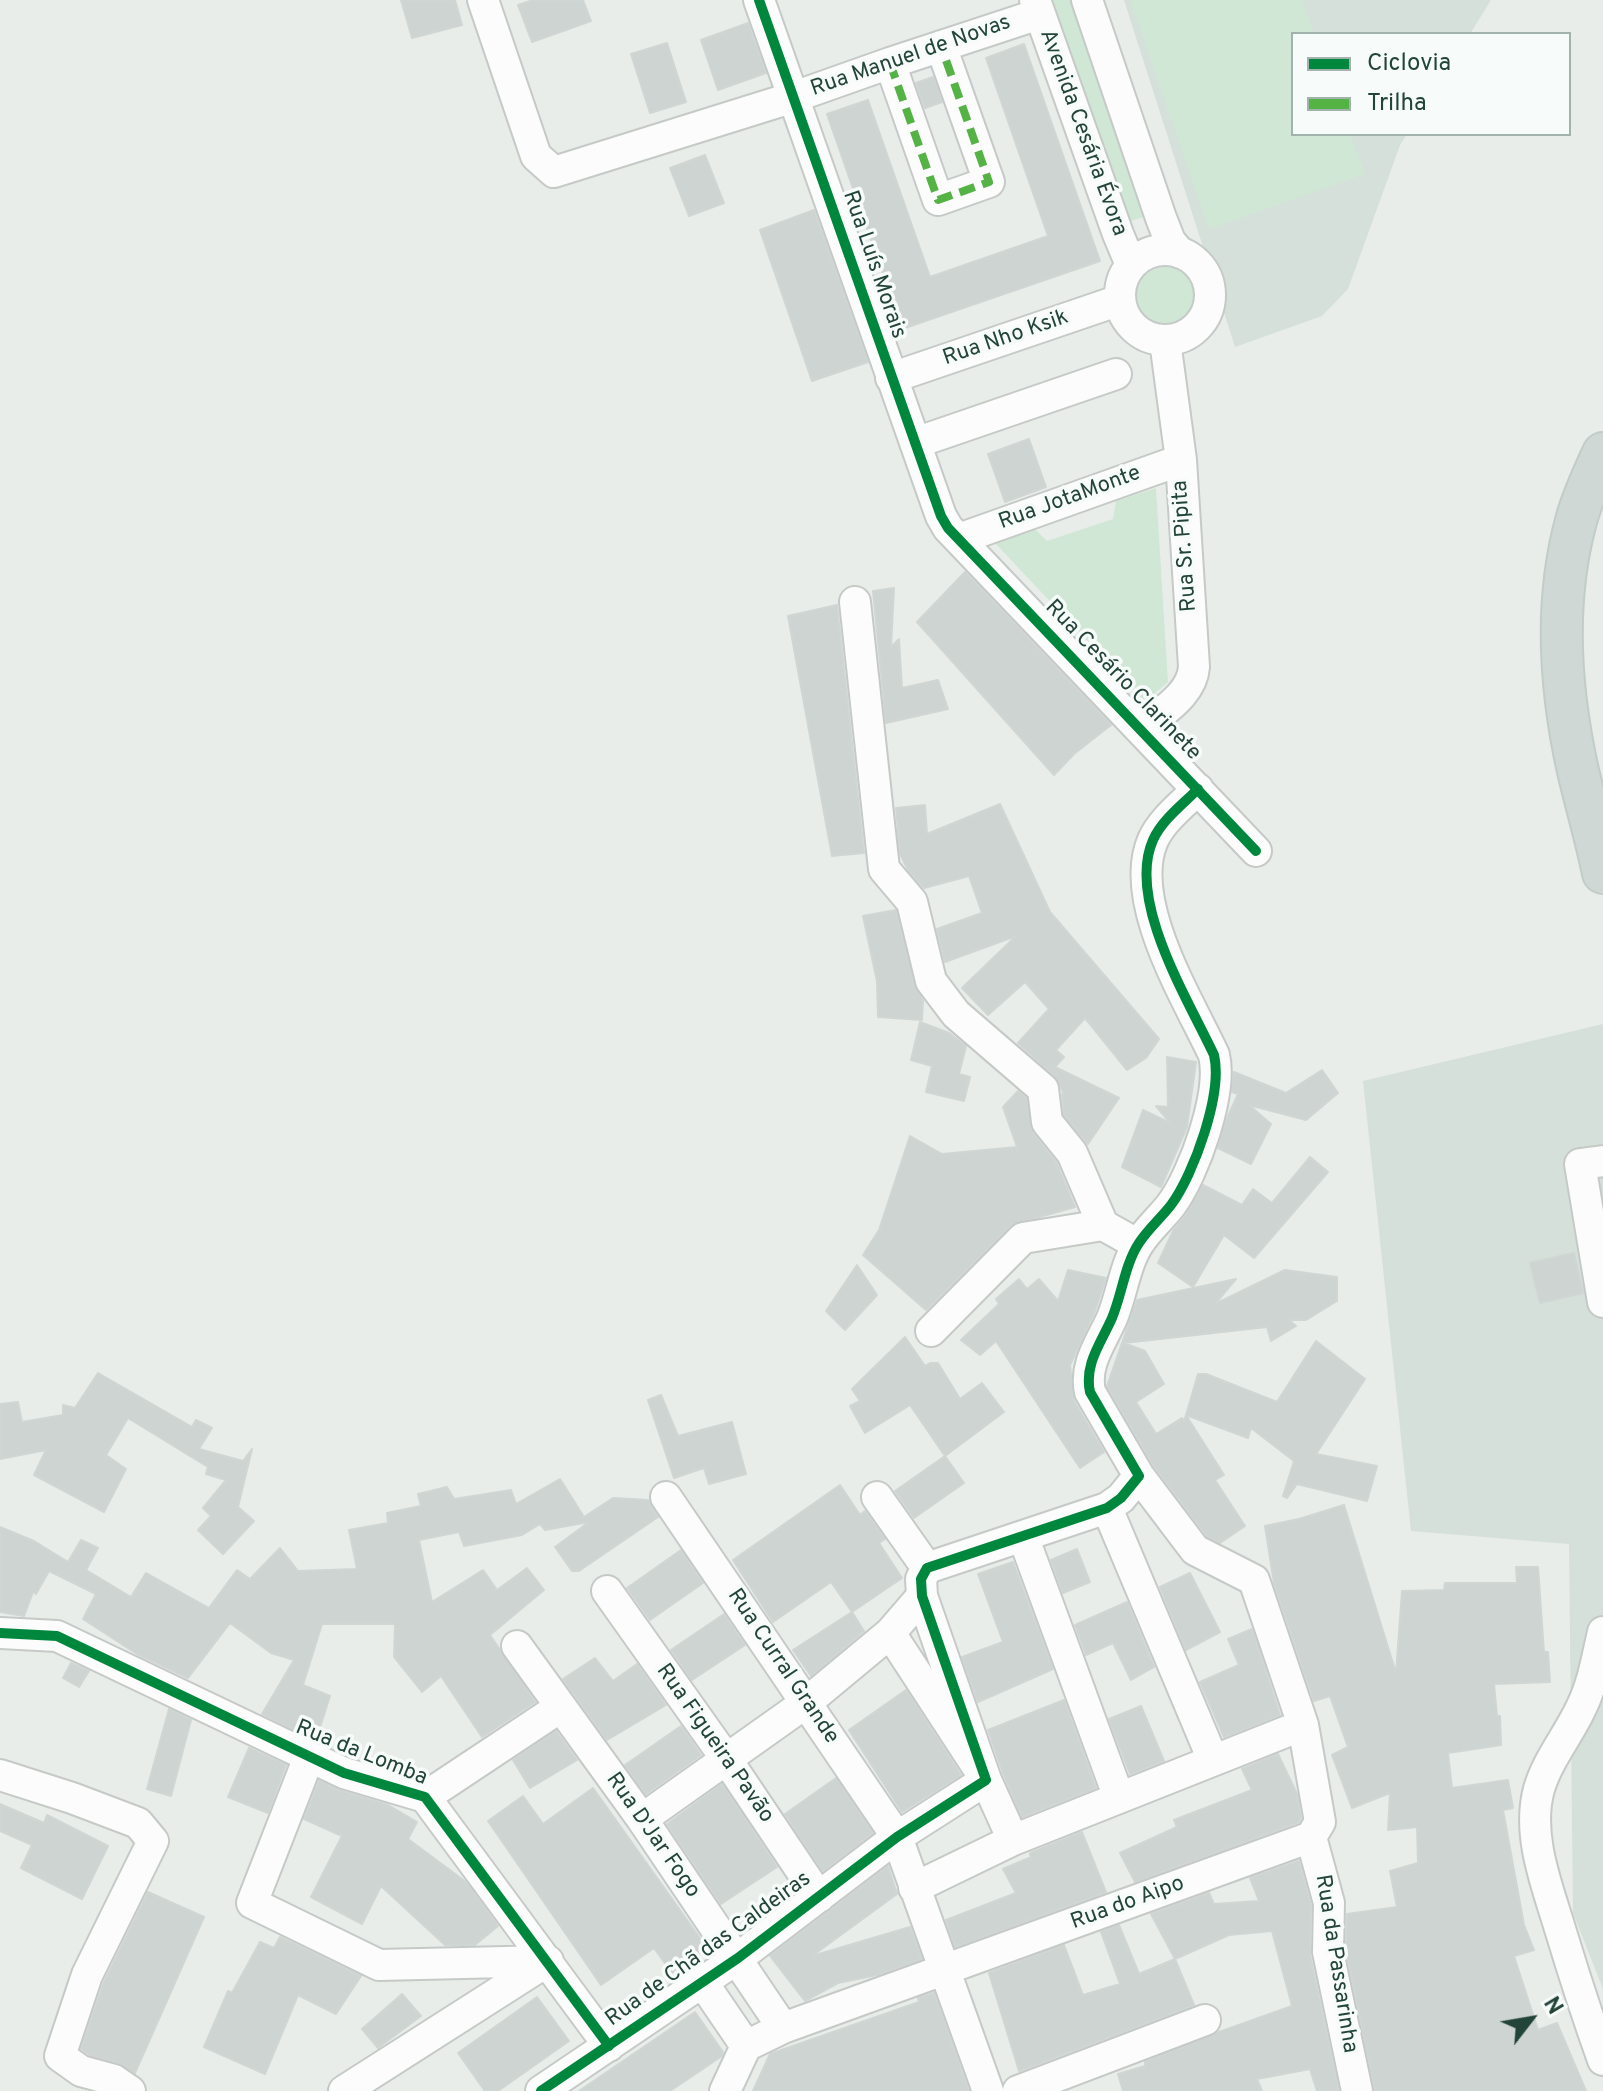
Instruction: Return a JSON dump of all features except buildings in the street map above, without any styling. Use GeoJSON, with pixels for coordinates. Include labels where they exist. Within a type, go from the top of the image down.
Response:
{"type":"FeatureCollection","features":[{"type":"Feature","properties":{"kind":"main road"},"geometry":{"type":"LineString","coordinates":[[1603,453],[1576,521],[1563,602],[1562,653],[1565,702],[1603,873]]}},
{"type":"Feature","properties":{"kind":"street","name":"Rua Manuel de Novas"},"geometry":{"type":"LineString","coordinates":[[483,0],[536,156],[554,172],[794,97],[941,46],[1037,7]]}},
{"type":"Feature","properties":{"kind":"street","name":"Rua Luís Morais"},"geometry":{"type":"LineString","coordinates":[[759,0],[941,516],[959,539]]}},
{"type":"Feature","properties":{"kind":"street","name":"Avenida Cesária Évora"},"geometry":{"type":"LineString","coordinates":[[1087,0],[1161,218],[1170,241],[1180,253]]}},
{"type":"Feature","properties":{"kind":"street","name":"Avenida Cesária Évora"},"geometry":{"type":"LineString","coordinates":[[1037,7],[1131,265]]}},
{"type":"Feature","properties":{"kind":"street"},"geometry":{"type":"LineString","coordinates":[[890,63],[938,200],[989,182],[941,46]]}},
{"type":"Feature","properties":{"kind":"street"},"geometry":{"type":"LineString","coordinates":[[1154,251],[1180,253],[1193,260],[1203,271],[1208,285],[1206,314],[1198,326],[1183,337],[1165,341],[1140,333],[1130,324],[1120,300],[1124,275],[1131,265],[1154,251]]}},
{"type":"Feature","properties":{"kind":"street","name":"Rua Nho Ksik"},"geometry":{"type":"LineString","coordinates":[[891,378],[1120,300]]}},
{"type":"Feature","properties":{"kind":"street","name":"Rua Sr. Pipita"},"geometry":{"type":"LineString","coordinates":[[1142,729],[1181,695],[1193,678],[1181,460],[1165,341]]}},
{"type":"Feature","properties":{"kind":"street"},"geometry":{"type":"LineString","coordinates":[[915,443],[1116,374]]}},
{"type":"Feature","properties":{"kind":"street","name":"Rua JotaMonte"},"geometry":{"type":"LineString","coordinates":[[959,539],[1181,460]]}},
{"type":"Feature","properties":{"kind":"street","name":"Rua Cesário Clarinete"},"geometry":{"type":"LineString","coordinates":[[959,539],[1256,851]]}},
{"type":"Feature","properties":{"kind":"street"},"geometry":{"type":"LineString","coordinates":[[855,602],[884,869],[912,902],[931,981],[956,1014],[1043,1089],[1047,1122],[1072,1153],[1103,1225],[1137,1244]]}},
{"type":"Feature","properties":{"kind":"street"},"geometry":{"type":"LineString","coordinates":[[1198,789],[1161,827],[1153,841],[1147,871],[1156,927],[1175,977],[1214,1055],[1217,1069],[1205,1135],[1173,1203],[1137,1244],[1113,1315],[1090,1363],[1087,1378],[1090,1392],[1139,1476],[1195,1550],[1254,1580],[1303,1725],[1320,1822],[1311,1837]]}},
{"type":"Feature","properties":{"kind":"street"},"geometry":{"type":"LineString","coordinates":[[1603,1161],[1580,1164],[1603,1302]]}},
{"type":"Feature","properties":{"kind":"street"},"geometry":{"type":"LineString","coordinates":[[931,1331],[1023,1238],[1103,1225]]}},
{"type":"Feature","properties":{"kind":"street"},"geometry":{"type":"LineString","coordinates":[[642,1819],[807,1702],[890,1633],[924,1582],[1023,1536],[1107,1508],[1121,1498],[1139,1476]]}},
{"type":"Feature","properties":{"kind":"street","name":"Rua Curral Grande"},"geometry":{"type":"LineString","coordinates":[[666,1497],[897,1837],[988,2091]]}},
{"type":"Feature","properties":{"kind":"street"},"geometry":{"type":"LineString","coordinates":[[877,1497],[924,1582],[986,1780],[1013,1840]]}},
{"type":"Feature","properties":{"kind":"street"},"geometry":{"type":"LineString","coordinates":[[1107,1508],[1213,1760]]}},
{"type":"Feature","properties":{"kind":"street"},"geometry":{"type":"LineString","coordinates":[[1023,1536],[1119,1798]]}},
{"type":"Feature","properties":{"kind":"street","name":"Rua Figueira Pavão"},"geometry":{"type":"LineString","coordinates":[[607,1591],[819,1897]]}},
{"type":"Feature","properties":{"kind":"street"},"geometry":{"type":"LineString","coordinates":[[1603,1632],[1593,1678],[1581,1708],[1548,1763],[1538,1793],[1535,1826],[1540,1862],[1603,2060]]}},
{"type":"Feature","properties":{"kind":"street","name":"Rua da Lomba"},"geometry":{"type":"LineString","coordinates":[[0,1633],[57,1636],[344,1773],[425,1797],[609,2046]]}},
{"type":"Feature","properties":{"kind":"street"},"geometry":{"type":"LineString","coordinates":[[890,1633],[986,1780]]}},
{"type":"Feature","properties":{"kind":"street","name":"Rua D'Jar Fogo"},"geometry":{"type":"LineString","coordinates":[[517,1646],[642,1819],[783,2028]]}},
{"type":"Feature","properties":{"kind":"street"},"geometry":{"type":"LineString","coordinates":[[425,1797],[559,1708]]}},
{"type":"Feature","properties":{"kind":"street"},"geometry":{"type":"LineString","coordinates":[[914,1888],[1013,1840],[1303,1725]]}},
{"type":"Feature","properties":{"kind":"street"},"geometry":{"type":"LineString","coordinates":[[309,1757],[252,1903],[379,1965],[548,1961]]}},
{"type":"Feature","properties":{"kind":"street"},"geometry":{"type":"LineString","coordinates":[[0,1775],[138,1823],[153,1841],[87,1975],[60,2056],[81,2071],[114,2080],[130,2091]]}},
{"type":"Feature","properties":{"kind":"street","name":"Rua de Chã das Caldeiras"},"geometry":{"type":"LineString","coordinates":[[541,2091],[703,1983],[897,1837],[986,1780]]}},
{"type":"Feature","properties":{"kind":"street","name":"Rua do Aipo"},"geometry":{"type":"LineString","coordinates":[[746,2046],[783,2028],[1311,1837]]}},
{"type":"Feature","properties":{"kind":"street","name":"Rua da Passarinha"},"geometry":{"type":"LineString","coordinates":[[1311,1837],[1329,1903],[1328,1952],[1357,2091]]}},
{"type":"Feature","properties":{"kind":"street"},"geometry":{"type":"LineString","coordinates":[[344,2091],[548,1961]]}},
{"type":"Feature","properties":{"kind":"street"},"geometry":{"type":"LineString","coordinates":[[703,1983],[746,2046],[725,2091]]}},
{"type":"Feature","properties":{"kind":"street"},"geometry":{"type":"LineString","coordinates":[[1018,2091],[1205,2020]]}},
{"type":"Feature","properties":{"kind":"shaded area"},"geometry":{"type":"Polygon","coordinates":[[[1124,0],[1491,0],[1471,32],[1291,32],[1291,136],[1406,136],[1348,289],[1322,316],[1235,347],[1124,0]]]}},
{"type":"Feature","properties":{"kind":"shaded area"},"geometry":{"type":"Polygon","coordinates":[[[1603,1024],[1603,1989],[1573,1913],[1569,1544],[1411,1531],[1363,1081],[1603,1024]]]}},
{"type":"Feature","properties":{"kind":"green space"},"geometry":{"type":"Polygon","coordinates":[[[1050,0],[1074,0],[1149,215],[1128,222],[1050,0]]]}},
{"type":"Feature","properties":{"kind":"green space"},"geometry":{"type":"Polygon","coordinates":[[[1130,0],[1302,0],[1313,32],[1291,32],[1291,136],[1351,136],[1365,174],[1209,229],[1130,0]]]}},
{"type":"Feature","properties":{"kind":"green space"},"geometry":{"type":"Polygon","coordinates":[[[1165,267],[1186,275],[1194,296],[1186,317],[1165,325],[1144,317],[1136,296],[1144,275],[1165,267]]]}},
{"type":"Feature","properties":{"kind":"green space"},"geometry":{"type":"Polygon","coordinates":[[[1156,488],[1168,682],[1145,702],[995,543],[1035,529],[1047,541],[1113,519],[1116,501],[1156,488]]]}},
{"type":"Feature","properties":{"kind":"marked path"},"geometry":{"type":"LineString","coordinates":[[890,63],[938,200],[989,182],[941,46]]}},
{"type":"Feature","properties":{"kind":"cycle path"},"geometry":{"type":"LineString","coordinates":[[759,0],[941,516],[948,528],[1256,851]]}},
{"type":"Feature","properties":{"kind":"cycle path"},"geometry":{"type":"LineString","coordinates":[[541,2091],[738,1958],[897,1837],[986,1780],[922,1596],[921,1579],[927,1568],[1107,1508],[1121,1498],[1139,1476],[1090,1392],[1089,1372],[1112,1318],[1134,1251],[1171,1205],[1189,1174],[1204,1133],[1214,1090],[1214,1055],[1164,950],[1148,892],[1147,865],[1153,840],[1167,819],[1198,789]]}},
{"type":"Feature","properties":{"kind":"cycle path"},"geometry":{"type":"LineString","coordinates":[[0,1633],[57,1636],[344,1773],[425,1797],[609,2046]]}}]}
